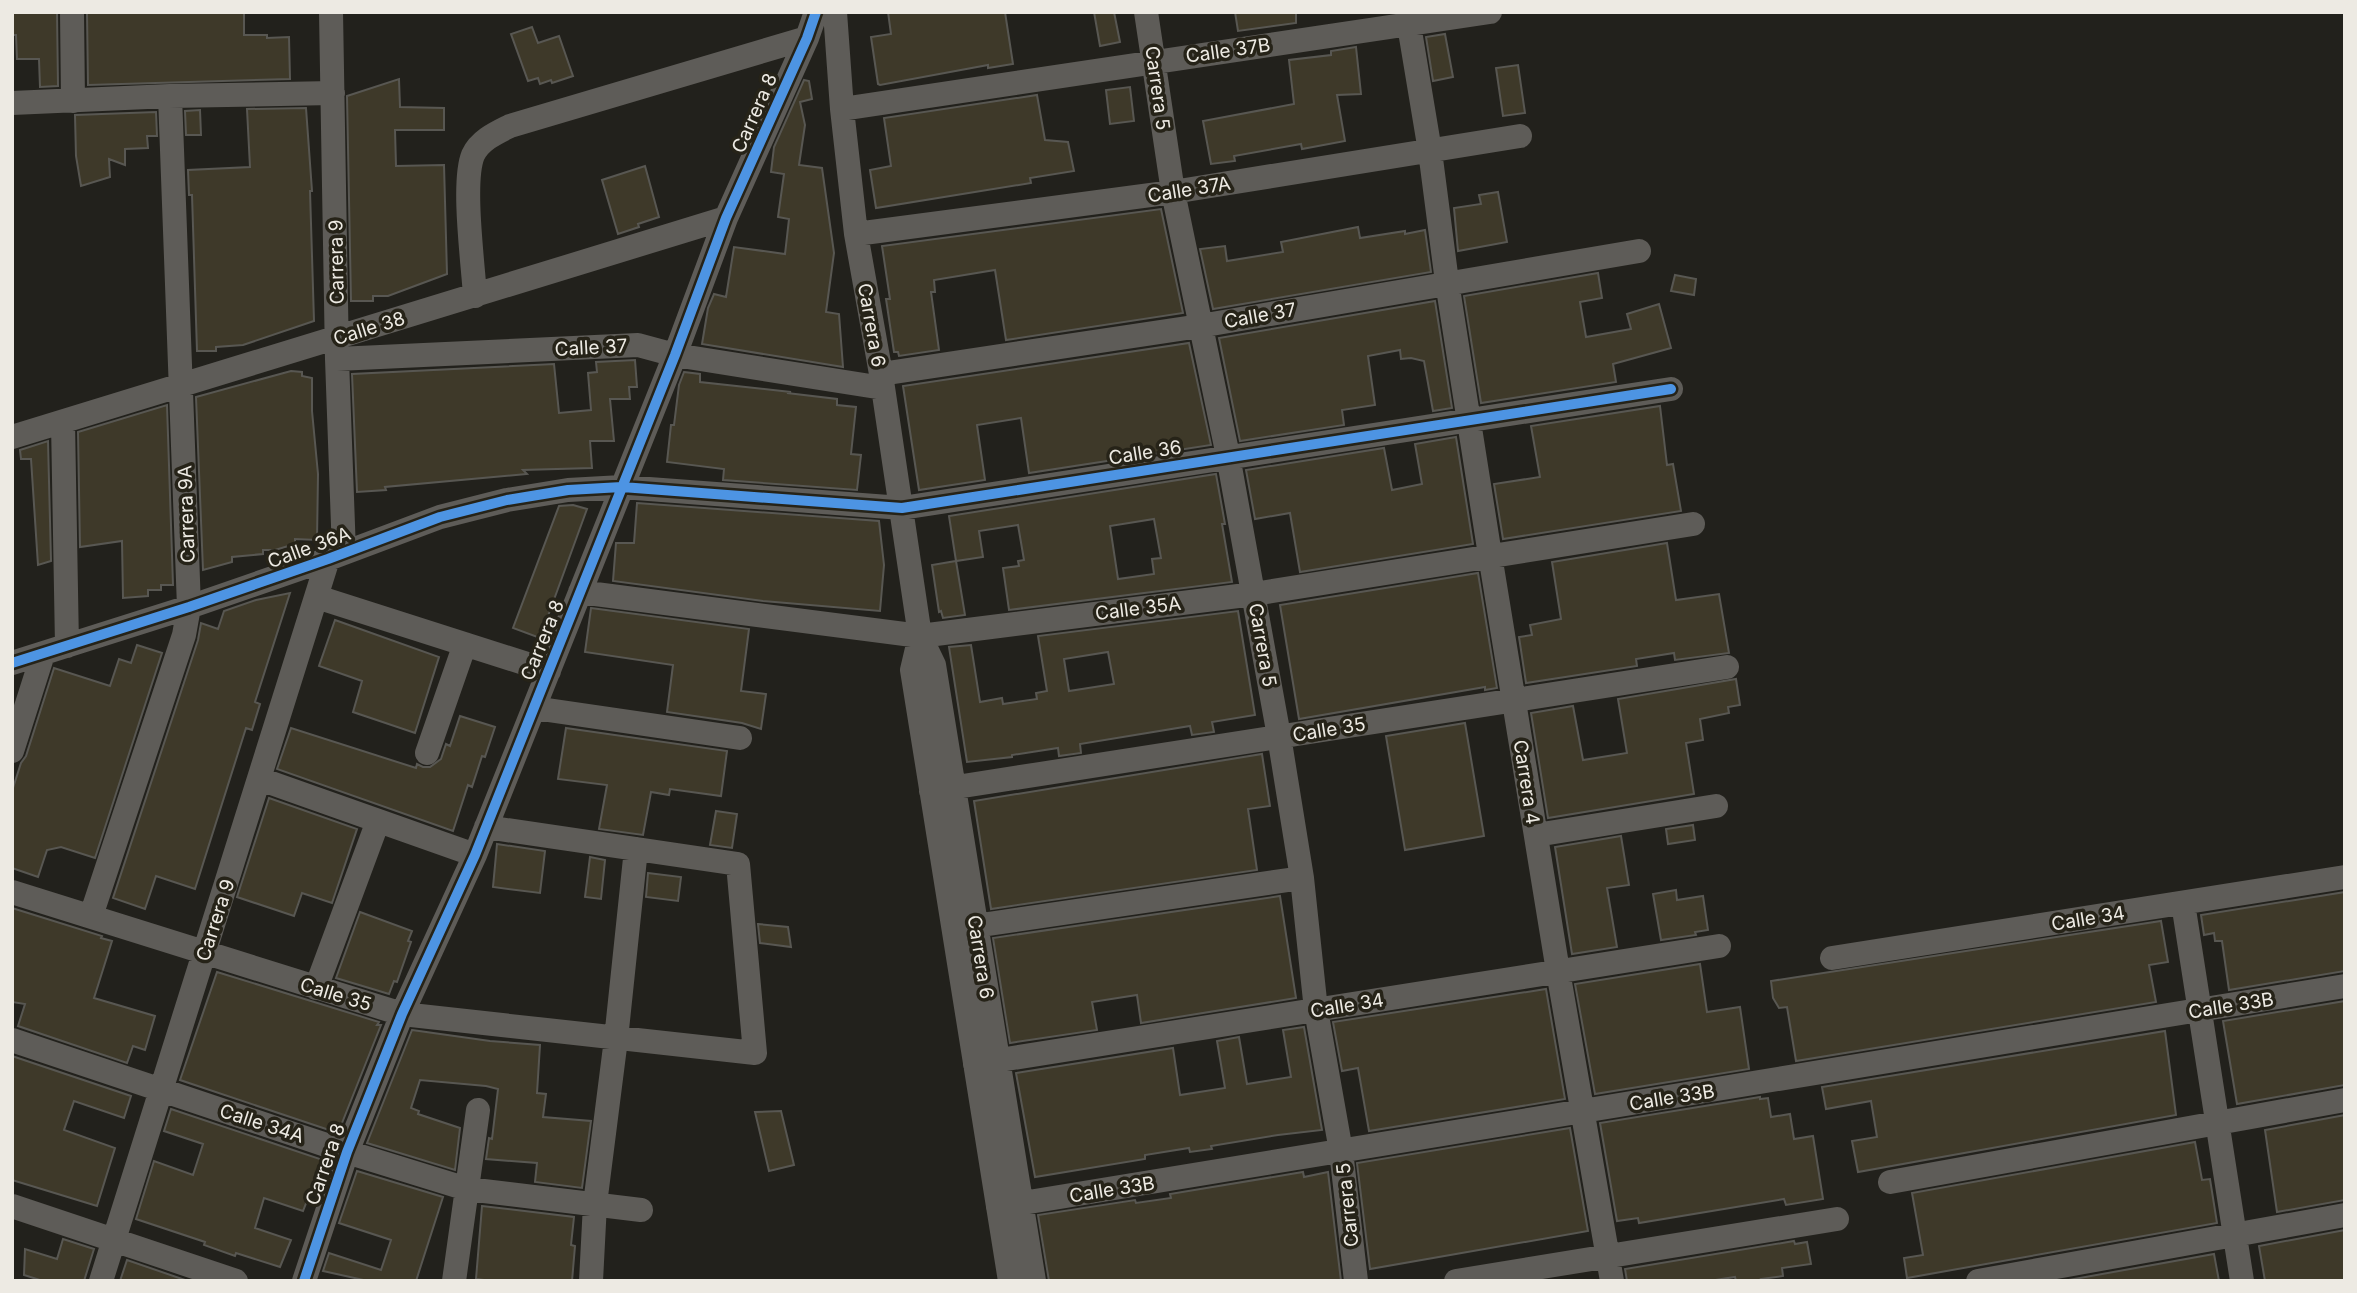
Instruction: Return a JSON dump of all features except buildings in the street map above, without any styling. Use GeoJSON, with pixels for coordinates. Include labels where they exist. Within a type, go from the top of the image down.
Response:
{"type":"FeatureCollection","features":[{"type":"Feature","properties":{"kind":"street"},"geometry":{"type":"LineString","coordinates":[[72,12],[73,101]]}},
{"type":"Feature","properties":{"kind":"street","name":"Carrera 9"},"geometry":{"type":"LineString","coordinates":[[101,1281],[317,597],[336,556],[338,348],[331,12]]}},
{"type":"Feature","properties":{"kind":"street","name":"Carrera 8"},"geometry":{"type":"LineString","coordinates":[[304,1281],[347,1152],[402,1014],[475,855],[675,355],[726,218],[807,38],[816,12]]}},
{"type":"Feature","properties":{"kind":"street","name":"Carrera 6"},"geometry":{"type":"LineString","coordinates":[[835,12],[842,109],[856,234],[882,381],[920,636],[933,665],[942,789],[1010,1205],[1034,1281]]}},
{"type":"Feature","properties":{"kind":"street","name":"Carrera 5"},"geometry":{"type":"LineString","coordinates":[[1146,12],[1173,192],[1228,456],[1279,736],[1302,878],[1317,1010],[1341,1151],[1356,1281]]}},
{"type":"Feature","properties":{"kind":"street","name":"Calle 37B"},"geometry":{"type":"LineString","coordinates":[[842,109],[1490,12]]}},
{"type":"Feature","properties":{"kind":"street","name":"Carrera 4"},"geometry":{"type":"LineString","coordinates":[[1409,25],[1490,555],[1612,1281]]}},
{"type":"Feature","properties":{"kind":"street"},"geometry":{"type":"LineString","coordinates":[[475,296],[468,180],[473,155],[485,139],[510,126],[807,38]]}},
{"type":"Feature","properties":{"kind":"street"},"geometry":{"type":"LineString","coordinates":[[12,103],[333,93]]}},
{"type":"Feature","properties":{"kind":"street","name":"Carrera 9A"},"geometry":{"type":"LineString","coordinates":[[91,916],[184,635],[189,607],[170,96]]}},
{"type":"Feature","properties":{"kind":"street","name":"Calle 37A"},"geometry":{"type":"LineString","coordinates":[[856,234],[1173,192],[1520,136]]}},
{"type":"Feature","properties":{"kind":"street","name":"Calle 38"},"geometry":{"type":"LineString","coordinates":[[12,437],[182,385],[338,348],[475,296],[726,218]]}},
{"type":"Feature","properties":{"kind":"street","name":"Calle 37"},"geometry":{"type":"LineString","coordinates":[[338,348],[638,345],[675,355],[882,381],[1639,251]]}},
{"type":"Feature","properties":{"kind":"street","name":"Calle 36"},"geometry":{"type":"LineString","coordinates":[[622,486],[902,508],[1671,389]]}},
{"type":"Feature","properties":{"kind":"street"},"geometry":{"type":"LineString","coordinates":[[63,422],[67,646]]}},
{"type":"Feature","properties":{"kind":"street","name":"Calle 36A"},"geometry":{"type":"LineString","coordinates":[[12,663],[189,607],[440,517],[507,500],[622,486]]}},
{"type":"Feature","properties":{"kind":"street","name":"Calle 35A"},"geometry":{"type":"LineString","coordinates":[[580,592],[920,636],[1254,594],[1693,524]]}},
{"type":"Feature","properties":{"kind":"street"},"geometry":{"type":"LineString","coordinates":[[317,597],[548,671]]}},
{"type":"Feature","properties":{"kind":"street"},"geometry":{"type":"LineString","coordinates":[[427,753],[465,644]]}},
{"type":"Feature","properties":{"kind":"street"},"geometry":{"type":"LineString","coordinates":[[12,751],[43,654]]}},
{"type":"Feature","properties":{"kind":"street","name":"Calle 35"},"geometry":{"type":"LineString","coordinates":[[942,789],[1727,667]]}},
{"type":"Feature","properties":{"kind":"street"},"geometry":{"type":"LineString","coordinates":[[534,708],[740,738]]}},
{"type":"Feature","properties":{"kind":"street"},"geometry":{"type":"LineString","coordinates":[[260,779],[475,855]]}},
{"type":"Feature","properties":{"kind":"street"},"geometry":{"type":"LineString","coordinates":[[1536,835],[1716,806]]}},
{"type":"Feature","properties":{"kind":"street"},"geometry":{"type":"LineString","coordinates":[[316,988],[378,821]]}},
{"type":"Feature","properties":{"kind":"street"},"geometry":{"type":"LineString","coordinates":[[486,827],[636,849],[595,1204],[591,1281]]}},
{"type":"Feature","properties":{"kind":"street","name":"Calle 35"},"geometry":{"type":"LineString","coordinates":[[12,892],[402,1014],[755,1053],[738,864],[636,849]]}},
{"type":"Feature","properties":{"kind":"street","name":"Calle 34"},"geometry":{"type":"LineString","coordinates":[[1832,958],[2345,877]]}},
{"type":"Feature","properties":{"kind":"street"},"geometry":{"type":"LineString","coordinates":[[965,928],[1302,878]]}},
{"type":"Feature","properties":{"kind":"street"},"geometry":{"type":"LineString","coordinates":[[2183,903],[2242,1281]]}},
{"type":"Feature","properties":{"kind":"street","name":"Calle 34"},"geometry":{"type":"LineString","coordinates":[[987,1063],[1718,946]]}},
{"type":"Feature","properties":{"kind":"street","name":"Calle 33B"},"geometry":{"type":"LineString","coordinates":[[1010,1205],[2345,986]]}},
{"type":"Feature","properties":{"kind":"street","name":"Calle 34A"},"geometry":{"type":"LineString","coordinates":[[12,1040],[347,1152],[467,1189],[641,1210]]}},
{"type":"Feature","properties":{"kind":"street"},"geometry":{"type":"LineString","coordinates":[[1890,1182],[2345,1100]]}},
{"type":"Feature","properties":{"kind":"street"},"geometry":{"type":"LineString","coordinates":[[454,1281],[478,1110]]}},
{"type":"Feature","properties":{"kind":"street","name":"Carrera 6"},"geometry":{"type":"LineString","coordinates":[[1010,1205],[1010,1281]]}},
{"type":"Feature","properties":{"kind":"street"},"geometry":{"type":"LineString","coordinates":[[12,1206],[236,1281]]}},
{"type":"Feature","properties":{"kind":"street"},"geometry":{"type":"LineString","coordinates":[[1978,1281],[2345,1215]]}},
{"type":"Feature","properties":{"kind":"street"},"geometry":{"type":"LineString","coordinates":[[1456,1281],[1837,1219]]}},
{"type":"Feature","properties":{"kind":"cycle path"},"geometry":{"type":"LineString","coordinates":[[304,1281],[347,1152],[402,1014],[475,855],[675,355],[726,218],[807,38],[816,12]]}},
{"type":"Feature","properties":{"kind":"cycle path"},"geometry":{"type":"LineString","coordinates":[[12,663],[189,607],[440,517],[507,500],[568,490],[622,487],[902,508],[1671,389]]}}]}
